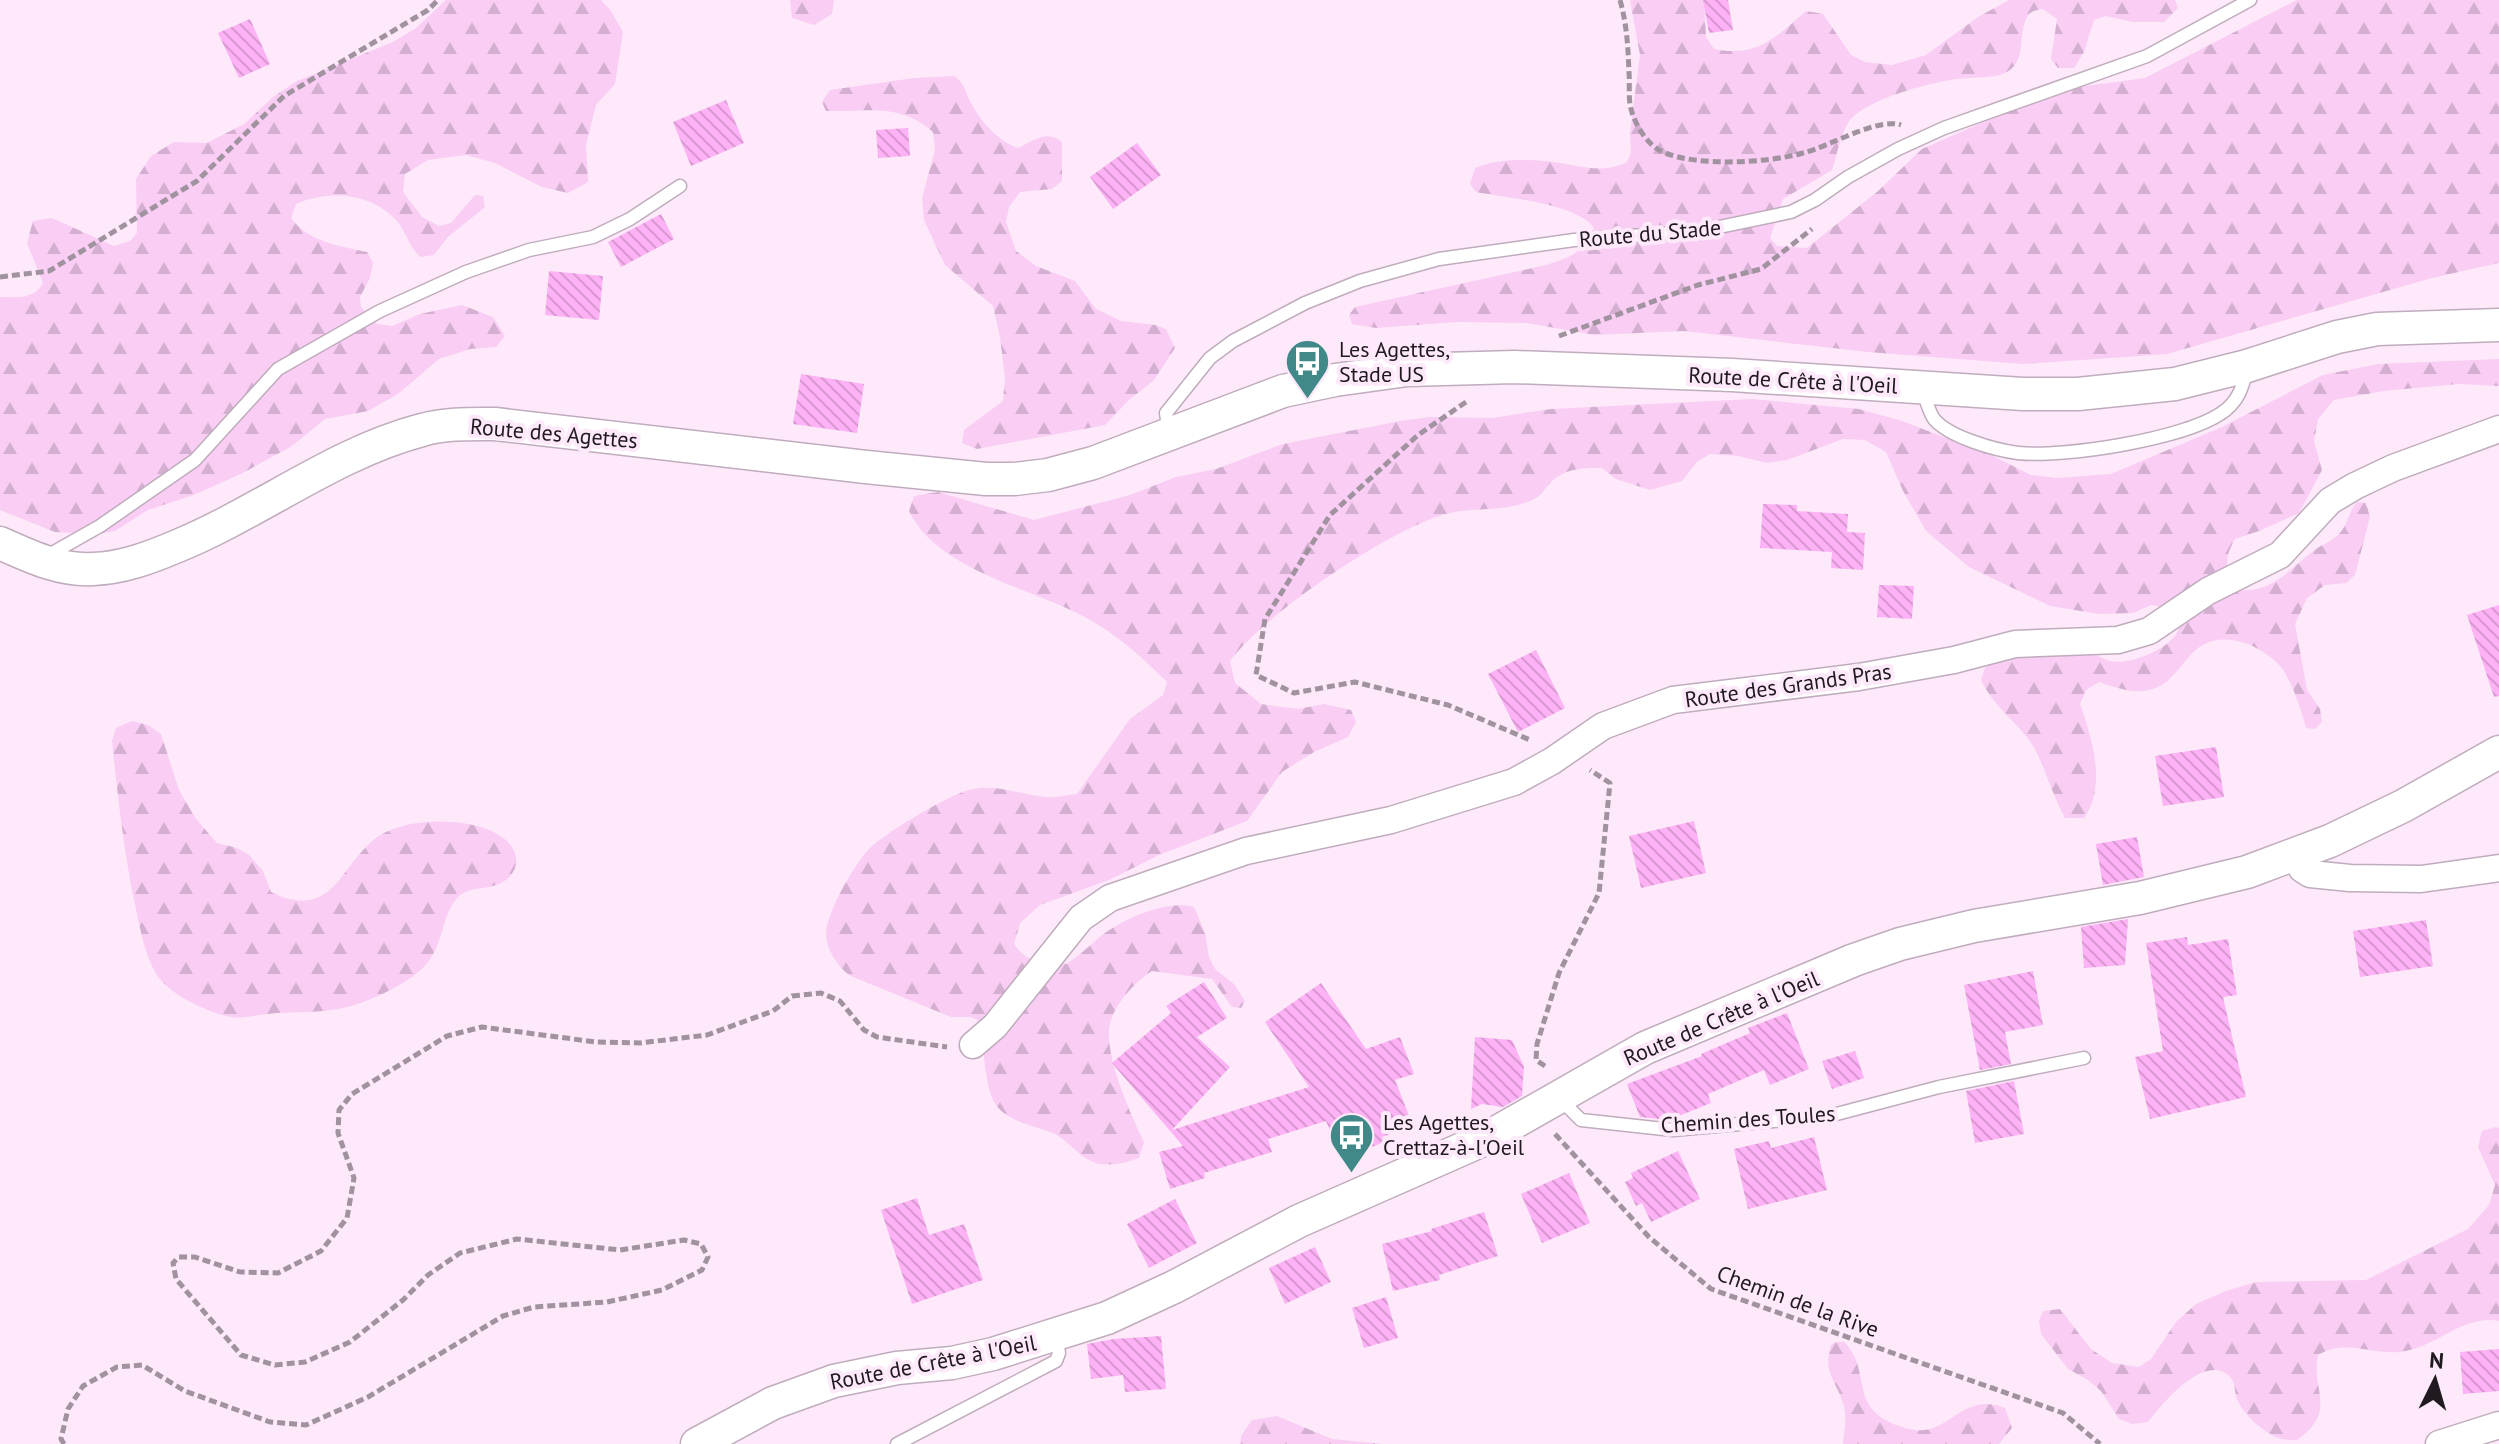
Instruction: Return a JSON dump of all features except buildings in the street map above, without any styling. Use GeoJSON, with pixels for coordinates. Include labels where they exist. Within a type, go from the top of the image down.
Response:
{"type":"FeatureCollection","features":[{"type":"Feature","properties":{"kind":"street","name":"Route de Crête à l'Oeil"},"geometry":{"type":"LineString","coordinates":[[1093,463],[1260,398],[1335,380],[1407,370],[1515,367],[1732,375],[2023,394],[2113,392],[2175,384],[2247,366],[2337,337],[2377,329],[2499,325]]}},
{"type":"Feature","properties":{"kind":"street","name":"Route des Agettes"},"geometry":{"type":"LineString","coordinates":[[0,543],[39,560],[91,569],[124,565],[203,536],[379,445],[425,429],[460,424],[495,424],[986,479],[1031,478],[1093,463]]}},
{"type":"Feature","properties":{"kind":"street","name":"Route des Grands Pras"},"geometry":{"type":"LineString","coordinates":[[973,1045],[995,1026],[1081,918],[1110,898],[1246,851],[1391,820],[1514,782],[1603,726],[1673,700],[1859,677],[1954,660],[2015,644],[2118,640],[2149,631],[2208,591],[2280,555],[2330,501],[2355,486],[2393,468],[2499,429]]}},
{"type":"Feature","properties":{"kind":"street","name":"Route de Crête à l'Oeil"},"geometry":{"type":"LineString","coordinates":[[697,1444],[773,1403],[834,1381],[884,1370],[972,1359],[1056,1336],[1107,1318],[1174,1287],[1299,1221],[1458,1152],[1548,1105],[1645,1048],[1854,960],[1900,944],[2000,920],[2140,898],[2247,872],[2294,856],[2403,806],[2499,752]]}},
{"type":"Feature","properties":{"kind":"street"},"geometry":{"type":"LineString","coordinates":[[2294,856],[2304,871],[2330,877],[2421,879],[2499,868]]}},
{"type":"Feature","properties":{"kind":"street"},"geometry":{"type":"LineString","coordinates":[[2439,1444],[2499,1425]]}},
{"type":"Feature","properties":{"kind":"lane","name":"Route du Stade"},"geometry":{"type":"LineString","coordinates":[[1169,433],[1166,413],[1210,358],[1233,341],[1305,303],[1360,281],[1454,257],[1574,240],[1700,231],[1791,212],[1921,138],[2147,56],[2250,0]]}},
{"type":"Feature","properties":{"kind":"lane"},"geometry":{"type":"LineString","coordinates":[[39,560],[100,526],[195,460],[278,369],[380,311],[466,272],[529,250],[593,237],[630,219],[680,186]]}},
{"type":"Feature","properties":{"kind":"lane"},"geometry":{"type":"LineString","coordinates":[[1921,388],[1934,419],[1963,438],[2018,453],[2073,452],[2180,433],[2222,413],[2242,392],[2247,366]]}},
{"type":"Feature","properties":{"kind":"lane","name":"Chemin des Toules"},"geometry":{"type":"LineString","coordinates":[[1548,1105],[1581,1120],[1673,1130],[1829,1116],[1939,1087],[2084,1058]]}},
{"type":"Feature","properties":{"kind":"lane"},"geometry":{"type":"LineString","coordinates":[[897,1444],[1056,1361],[1059,1353],[1056,1336]]}},
{"type":"Feature","properties":{"kind":"path"},"geometry":{"type":"LineString","coordinates":[[0,277],[49,271],[197,181],[284,96],[428,10],[438,0]]}},
{"type":"Feature","properties":{"kind":"path"},"geometry":{"type":"LineString","coordinates":[[1620,0],[1627,27],[1631,109],[1647,141],[1662,152],[1696,158],[1767,161],[1805,153],[1880,123],[1906,126],[1921,138]]}},
{"type":"Feature","properties":{"kind":"path"},"geometry":{"type":"LineString","coordinates":[[1515,367],[1565,332],[1698,285],[1761,269],[1819,222]]}},
{"type":"Feature","properties":{"kind":"path"},"geometry":{"type":"LineString","coordinates":[[1466,401],[1418,435],[1330,515],[1265,619],[1256,675],[1294,693],[1355,682],[1448,705],[1561,754]]}},
{"type":"Feature","properties":{"kind":"path"},"geometry":{"type":"LineString","coordinates":[[1556,1061],[1543,1067],[1536,1060],[1537,1044],[1559,973],[1599,893],[1610,783],[1590,770]]}},
{"type":"Feature","properties":{"kind":"path"},"geometry":{"type":"LineString","coordinates":[[64,1444],[61,1439],[68,1409],[83,1386],[117,1367],[142,1365],[185,1391],[270,1422],[306,1425],[368,1397],[503,1316],[534,1307],[607,1302],[662,1290],[702,1270],[708,1257],[701,1244],[684,1240],[620,1250],[517,1239],[460,1253],[428,1275],[403,1300],[350,1342],[305,1362],[275,1365],[241,1355],[176,1279],[173,1263],[179,1257],[195,1257],[240,1272],[278,1273],[321,1251],[347,1218],[354,1178],[338,1133],[339,1110],[352,1094],[447,1036],[482,1027],[596,1042],[640,1043],[693,1037],[707,1035],[773,1011],[792,996],[821,993],[840,1001],[864,1030],[877,1037],[944,1048],[973,1045]]}},
{"type":"Feature","properties":{"kind":"path","name":"Chemin de la Rive"},"geometry":{"type":"LineString","coordinates":[[1548,1105],[1649,1237],[1711,1289],[2063,1413],[2100,1444]]}},
{"type":"Feature","properties":{"kind":"green space"},"geometry":{"type":"Polygon","coordinates":[[[446,0],[601,0],[611,11],[623,32],[615,84],[596,105],[586,145],[588,182],[568,193],[542,187],[495,163],[466,155],[428,160],[405,174],[403,192],[422,217],[439,226],[451,223],[475,195],[483,196],[485,207],[448,237],[434,255],[420,257],[396,220],[386,211],[361,199],[335,196],[308,200],[296,204],[291,218],[315,238],[367,252],[373,263],[370,278],[360,297],[361,307],[377,324],[392,326],[420,314],[462,305],[493,317],[505,336],[496,347],[470,349],[439,359],[398,394],[368,411],[325,419],[292,446],[241,474],[191,496],[148,510],[115,531],[98,534],[55,532],[0,510],[0,297],[30,295],[43,283],[27,243],[33,221],[52,218],[114,246],[130,241],[137,233],[136,179],[151,156],[174,142],[207,143],[244,124],[273,97],[297,81],[393,42],[416,28],[446,0]]]}},
{"type":"Feature","properties":{"kind":"green space"},"geometry":{"type":"Polygon","coordinates":[[[790,0],[834,0],[832,14],[814,25],[792,18],[790,0]]]}},
{"type":"Feature","properties":{"kind":"green space"},"geometry":{"type":"Polygon","coordinates":[[[1630,0],[1704,0],[1706,37],[1714,49],[1729,51],[1742,51],[1765,43],[1806,11],[1823,14],[1851,55],[1865,62],[1892,65],[1926,55],[1978,17],[2009,0],[2175,0],[2178,8],[2164,22],[2132,22],[2106,16],[2094,20],[2084,52],[2074,68],[2058,68],[2051,59],[2057,19],[2043,9],[2034,11],[2024,24],[2017,62],[2005,73],[1930,84],[1867,107],[1848,123],[1832,170],[1783,199],[1770,238],[1777,246],[1807,248],[1878,191],[1922,149],[2004,113],[2078,87],[2145,78],[2297,0],[2499,0],[2499,263],[2432,278],[2167,354],[2023,364],[1868,352],[1684,331],[1594,335],[1527,323],[1457,322],[1376,328],[1352,324],[1349,315],[1355,307],[1542,266],[1579,250],[1594,228],[1585,220],[1557,207],[1476,192],[1470,184],[1475,168],[1500,161],[1545,161],[1597,168],[1627,162],[1631,152],[1630,133],[1640,55],[1630,0]]]}},
{"type":"Feature","properties":{"kind":"green space"},"geometry":{"type":"Polygon","coordinates":[[[954,76],[963,85],[980,117],[1004,141],[1018,148],[1045,136],[1062,142],[1062,181],[1052,189],[1020,192],[1009,207],[1006,222],[1016,251],[1036,266],[1075,281],[1096,309],[1121,321],[1166,329],[1175,348],[1154,380],[1105,425],[977,449],[962,443],[964,430],[1003,401],[1005,378],[993,306],[945,265],[924,220],[922,198],[935,150],[933,132],[908,116],[895,112],[826,111],[822,102],[830,90],[914,78],[954,76]]]}},
{"type":"Feature","properties":{"kind":"green space"},"geometry":{"type":"Polygon","coordinates":[[[2499,359],[2499,386],[2458,384],[2384,391],[2334,400],[2318,419],[2314,441],[2322,470],[2299,513],[2235,539],[2231,547],[2227,565],[2240,590],[2263,587],[2336,537],[2357,502],[2366,503],[2370,517],[2355,575],[2346,583],[2325,585],[2307,598],[2295,624],[2307,690],[2320,709],[2322,722],[2315,729],[2306,728],[2292,687],[2280,666],[2264,652],[2233,640],[2212,641],[2203,645],[2170,678],[2151,690],[2129,690],[2099,682],[2086,690],[2080,704],[2093,746],[2096,777],[2091,806],[2084,818],[2065,818],[2035,749],[1993,700],[1981,680],[1985,668],[1993,662],[2071,640],[2110,661],[2128,661],[2160,649],[2179,628],[2167,608],[2151,605],[2133,613],[2099,614],[2050,606],[1969,567],[1926,531],[1903,491],[1886,452],[1865,440],[1843,439],[1787,460],[1767,463],[1710,454],[1697,462],[1682,481],[1650,490],[1616,479],[1602,468],[1575,470],[1557,477],[1539,496],[1524,503],[1450,513],[1426,521],[1365,553],[1271,620],[1230,661],[1235,683],[1261,704],[1298,709],[1324,704],[1351,710],[1356,722],[1348,737],[1314,752],[1282,772],[1247,821],[1159,855],[1109,880],[1040,905],[1020,923],[1014,944],[1019,951],[1037,961],[1066,964],[1101,936],[1133,917],[1171,906],[1194,907],[1215,969],[1234,984],[1245,1001],[1241,1008],[1232,1007],[1212,979],[1152,971],[1121,1001],[1110,1024],[1111,1051],[1120,1084],[1144,1142],[1139,1158],[1128,1162],[1096,1163],[1057,1135],[1008,1116],[996,1105],[989,1088],[980,1021],[970,1017],[951,1017],[851,976],[831,953],[826,936],[830,915],[856,866],[877,842],[928,809],[973,789],[994,788],[1051,797],[1077,794],[1130,719],[1163,695],[1167,682],[1128,646],[1096,623],[987,575],[941,548],[922,531],[909,511],[914,496],[938,492],[1034,520],[1130,495],[1176,477],[1216,469],[1283,444],[1400,421],[1430,417],[1492,418],[1551,409],[1752,399],[1859,409],[1902,421],[1993,456],[2031,475],[2057,478],[2111,474],[2222,427],[2323,375],[2378,364],[2499,359]]]}},
{"type":"Feature","properties":{"kind":"green space"},"geometry":{"type":"Polygon","coordinates":[[[132,721],[148,725],[161,734],[179,790],[196,819],[217,843],[249,855],[263,871],[271,892],[294,900],[311,900],[325,894],[358,856],[386,832],[426,822],[465,824],[495,833],[512,848],[515,868],[501,883],[459,896],[452,904],[438,944],[426,965],[385,993],[341,1009],[240,1018],[211,1011],[188,1001],[160,980],[143,941],[125,847],[112,741],[116,728],[132,721]]]}},
{"type":"Feature","properties":{"kind":"green space"},"geometry":{"type":"Polygon","coordinates":[[[2499,1128],[2499,1321],[2486,1320],[2460,1327],[2411,1350],[2387,1352],[2338,1348],[2318,1355],[2320,1409],[2310,1429],[2297,1440],[2279,1438],[2255,1423],[2241,1406],[2231,1378],[2221,1371],[2197,1375],[2185,1383],[2148,1422],[2132,1424],[2119,1419],[2101,1391],[2068,1369],[2041,1334],[2039,1321],[2043,1311],[2060,1309],[2091,1349],[2112,1363],[2139,1367],[2151,1359],[2176,1322],[2196,1304],[2226,1291],[2256,1282],[2366,1280],[2468,1229],[2489,1205],[2495,1185],[2478,1147],[2482,1131],[2499,1128]]]}},
{"type":"Feature","properties":{"kind":"green space"},"geometry":{"type":"Polygon","coordinates":[[[1844,1342],[1853,1354],[1868,1402],[1875,1412],[1889,1422],[1923,1430],[1935,1427],[1966,1409],[1990,1404],[2005,1408],[2012,1428],[1999,1444],[1843,1444],[1844,1406],[1828,1363],[1831,1345],[1844,1342]]]}},
{"type":"Feature","properties":{"kind":"green space"},"geometry":{"type":"Polygon","coordinates":[[[1277,1416],[1332,1439],[1383,1444],[1240,1444],[1241,1436],[1252,1420],[1277,1416]]]}},
{"type":"Feature","properties":{"kind":"place","name":"Les Agettes, Stade US"},"geometry":{"type":"Point","coordinates":[1308,401]}},
{"type":"Feature","properties":{"kind":"place","name":"Les Agettes, Crettaz-à-l'Oeil"},"geometry":{"type":"Point","coordinates":[1352,1174]}}]}
